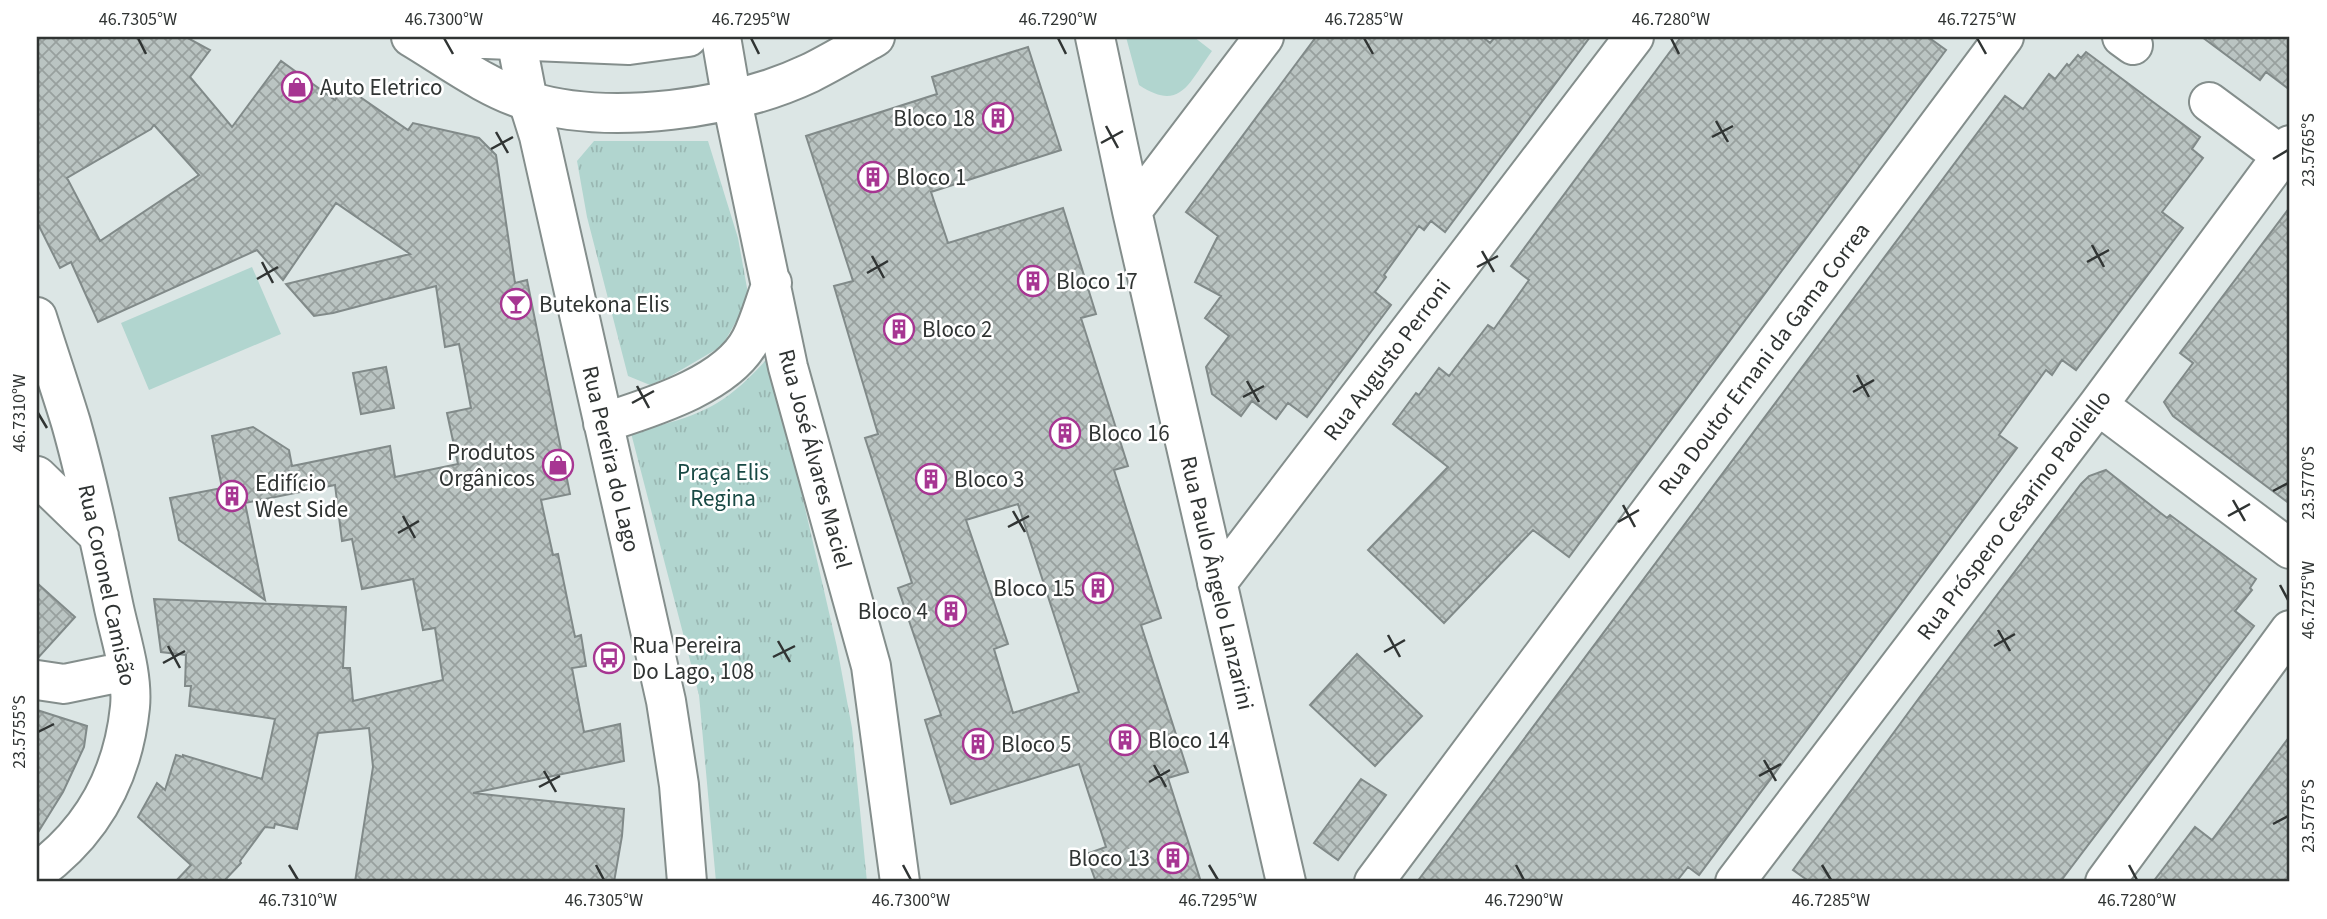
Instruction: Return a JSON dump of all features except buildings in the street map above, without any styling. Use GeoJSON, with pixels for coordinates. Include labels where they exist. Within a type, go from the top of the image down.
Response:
{"type":"FeatureCollection","features":[{"type":"Feature","properties":{"kind":"street"},"geometry":{"type":"LineString","coordinates":[[411,37],[490,84],[528,101],[602,114],[732,101],[809,74],[876,37]]}},
{"type":"Feature","properties":{"kind":"street"},"geometry":{"type":"LineString","coordinates":[[436,37],[629,45],[688,37]]}},
{"type":"Feature","properties":{"kind":"street","name":"Rua José Álvares Maciel"},"geometry":{"type":"LineString","coordinates":[[721,37],[788,367],[871,666],[900,882]]}},
{"type":"Feature","properties":{"kind":"street","name":"Rua Paulo Ângelo Lanzarini"},"geometry":{"type":"LineString","coordinates":[[1095,37],[1132,211],[1286,882]]}},
{"type":"Feature","properties":{"kind":"street"},"geometry":{"type":"LineString","coordinates":[[1132,211],[1264,37]]}},
{"type":"Feature","properties":{"kind":"street","name":"Rua Augusto Perroni"},"geometry":{"type":"LineString","coordinates":[[1217,583],[1634,37]]}},
{"type":"Feature","properties":{"kind":"street","name":"Rua Doutor Ernani da Gama Correa"},"geometry":{"type":"LineString","coordinates":[[1374,882],[2004,37]]}},
{"type":"Feature","properties":{"kind":"street","name":"Rua Pereira do Lago"},"geometry":{"type":"LineString","coordinates":[[516,39],[667,701],[679,785],[687,882]]}},
{"type":"Feature","properties":{"kind":"street"},"geometry":{"type":"LineString","coordinates":[[2209,102],[2286,150]]}},
{"type":"Feature","properties":{"kind":"street","name":"Rua Próspero Cesarino Paoliello"},"geometry":{"type":"LineString","coordinates":[[1735,882],[2098,405],[2286,150]]}},
{"type":"Feature","properties":{"kind":"street"},"geometry":{"type":"LineString","coordinates":[[603,423],[677,398],[725,370],[750,341],[772,283]]}},
{"type":"Feature","properties":{"kind":"street","name":"Rua Coronel Camisão"},"geometry":{"type":"LineString","coordinates":[[37,317],[71,424],[99,536],[127,671],[130,698],[123,753],[107,793],[62,854],[37,872]]}},
{"type":"Feature","properties":{"kind":"street"},"geometry":{"type":"LineString","coordinates":[[2098,405],[2290,549]]}},
{"type":"Feature","properties":{"kind":"street"},"geometry":{"type":"LineString","coordinates":[[37,476],[99,536]]}},
{"type":"Feature","properties":{"kind":"street"},"geometry":{"type":"LineString","coordinates":[[2105,882],[2290,630]]}},
{"type":"Feature","properties":{"kind":"street"},"geometry":{"type":"LineString","coordinates":[[37,680],[64,684],[127,671]]}},
{"type":"Feature","properties":{"kind":"street"},"geometry":{"type":"LineString","coordinates":[[661,882],[682,841]]}},
{"type":"Feature","properties":{"kind":"green space"},"geometry":{"type":"Polygon","coordinates":[[[1126,37],[1194,37],[1212,51],[1183,90],[1165,96],[1139,85],[1126,37]]]}},
{"type":"Feature","properties":{"kind":"green space"},"geometry":{"type":"Polygon","coordinates":[[[594,141],[708,141],[738,238],[749,299],[722,346],[650,385],[628,376],[587,217],[577,161],[594,141]]]}},
{"type":"Feature","properties":{"kind":"green space"},"geometry":{"type":"Polygon","coordinates":[[[252,267],[281,334],[149,390],[121,323],[252,267]]]}},
{"type":"Feature","properties":{"kind":"green space","name":"Praça Elis Regina"},"geometry":{"type":"Polygon","coordinates":[[[770,356],[837,647],[852,728],[867,882],[716,882],[699,695],[631,433],[685,418],[711,406],[739,387],[770,356]]]}},
{"type":"Feature","properties":{"kind":"place","name":"Auto Eletrico"},"geometry":{"type":"Point","coordinates":[297,87]}},
{"type":"Feature","properties":{"kind":"place","name":"Bloco 18"},"geometry":{"type":"Point","coordinates":[998,118]}},
{"type":"Feature","properties":{"kind":"place","name":"Bloco 1"},"geometry":{"type":"Point","coordinates":[873,177]}},
{"type":"Feature","properties":{"kind":"place","name":"Bloco 17"},"geometry":{"type":"Point","coordinates":[1033,281]}},
{"type":"Feature","properties":{"kind":"place","name":"Butekona Elis"},"geometry":{"type":"Point","coordinates":[516,304]}},
{"type":"Feature","properties":{"kind":"place","name":"Bloco 2"},"geometry":{"type":"Point","coordinates":[899,329]}},
{"type":"Feature","properties":{"kind":"place","name":"Bloco 16"},"geometry":{"type":"Point","coordinates":[1065,433]}},
{"type":"Feature","properties":{"kind":"place","name":"Produtos Orgânicos"},"geometry":{"type":"Point","coordinates":[558,465]}},
{"type":"Feature","properties":{"kind":"place","name":"Bloco 3"},"geometry":{"type":"Point","coordinates":[931,479]}},
{"type":"Feature","properties":{"kind":"place","name":"Edifício West Side"},"geometry":{"type":"Point","coordinates":[232,496]}},
{"type":"Feature","properties":{"kind":"place","name":"Bloco 15"},"geometry":{"type":"Point","coordinates":[1098,588]}},
{"type":"Feature","properties":{"kind":"place","name":"Bloco 4"},"geometry":{"type":"Point","coordinates":[951,611]}},
{"type":"Feature","properties":{"kind":"place","name":"Rua Pereira Do Lago, 108"},"geometry":{"type":"Point","coordinates":[609,658]}},
{"type":"Feature","properties":{"kind":"place","name":"Bloco 14"},"geometry":{"type":"Point","coordinates":[1125,740]}},
{"type":"Feature","properties":{"kind":"place","name":"Bloco 5"},"geometry":{"type":"Point","coordinates":[978,744]}},
{"type":"Feature","properties":{"kind":"place","name":"Bloco 13"},"geometry":{"type":"Point","coordinates":[1173,858]}}]}
